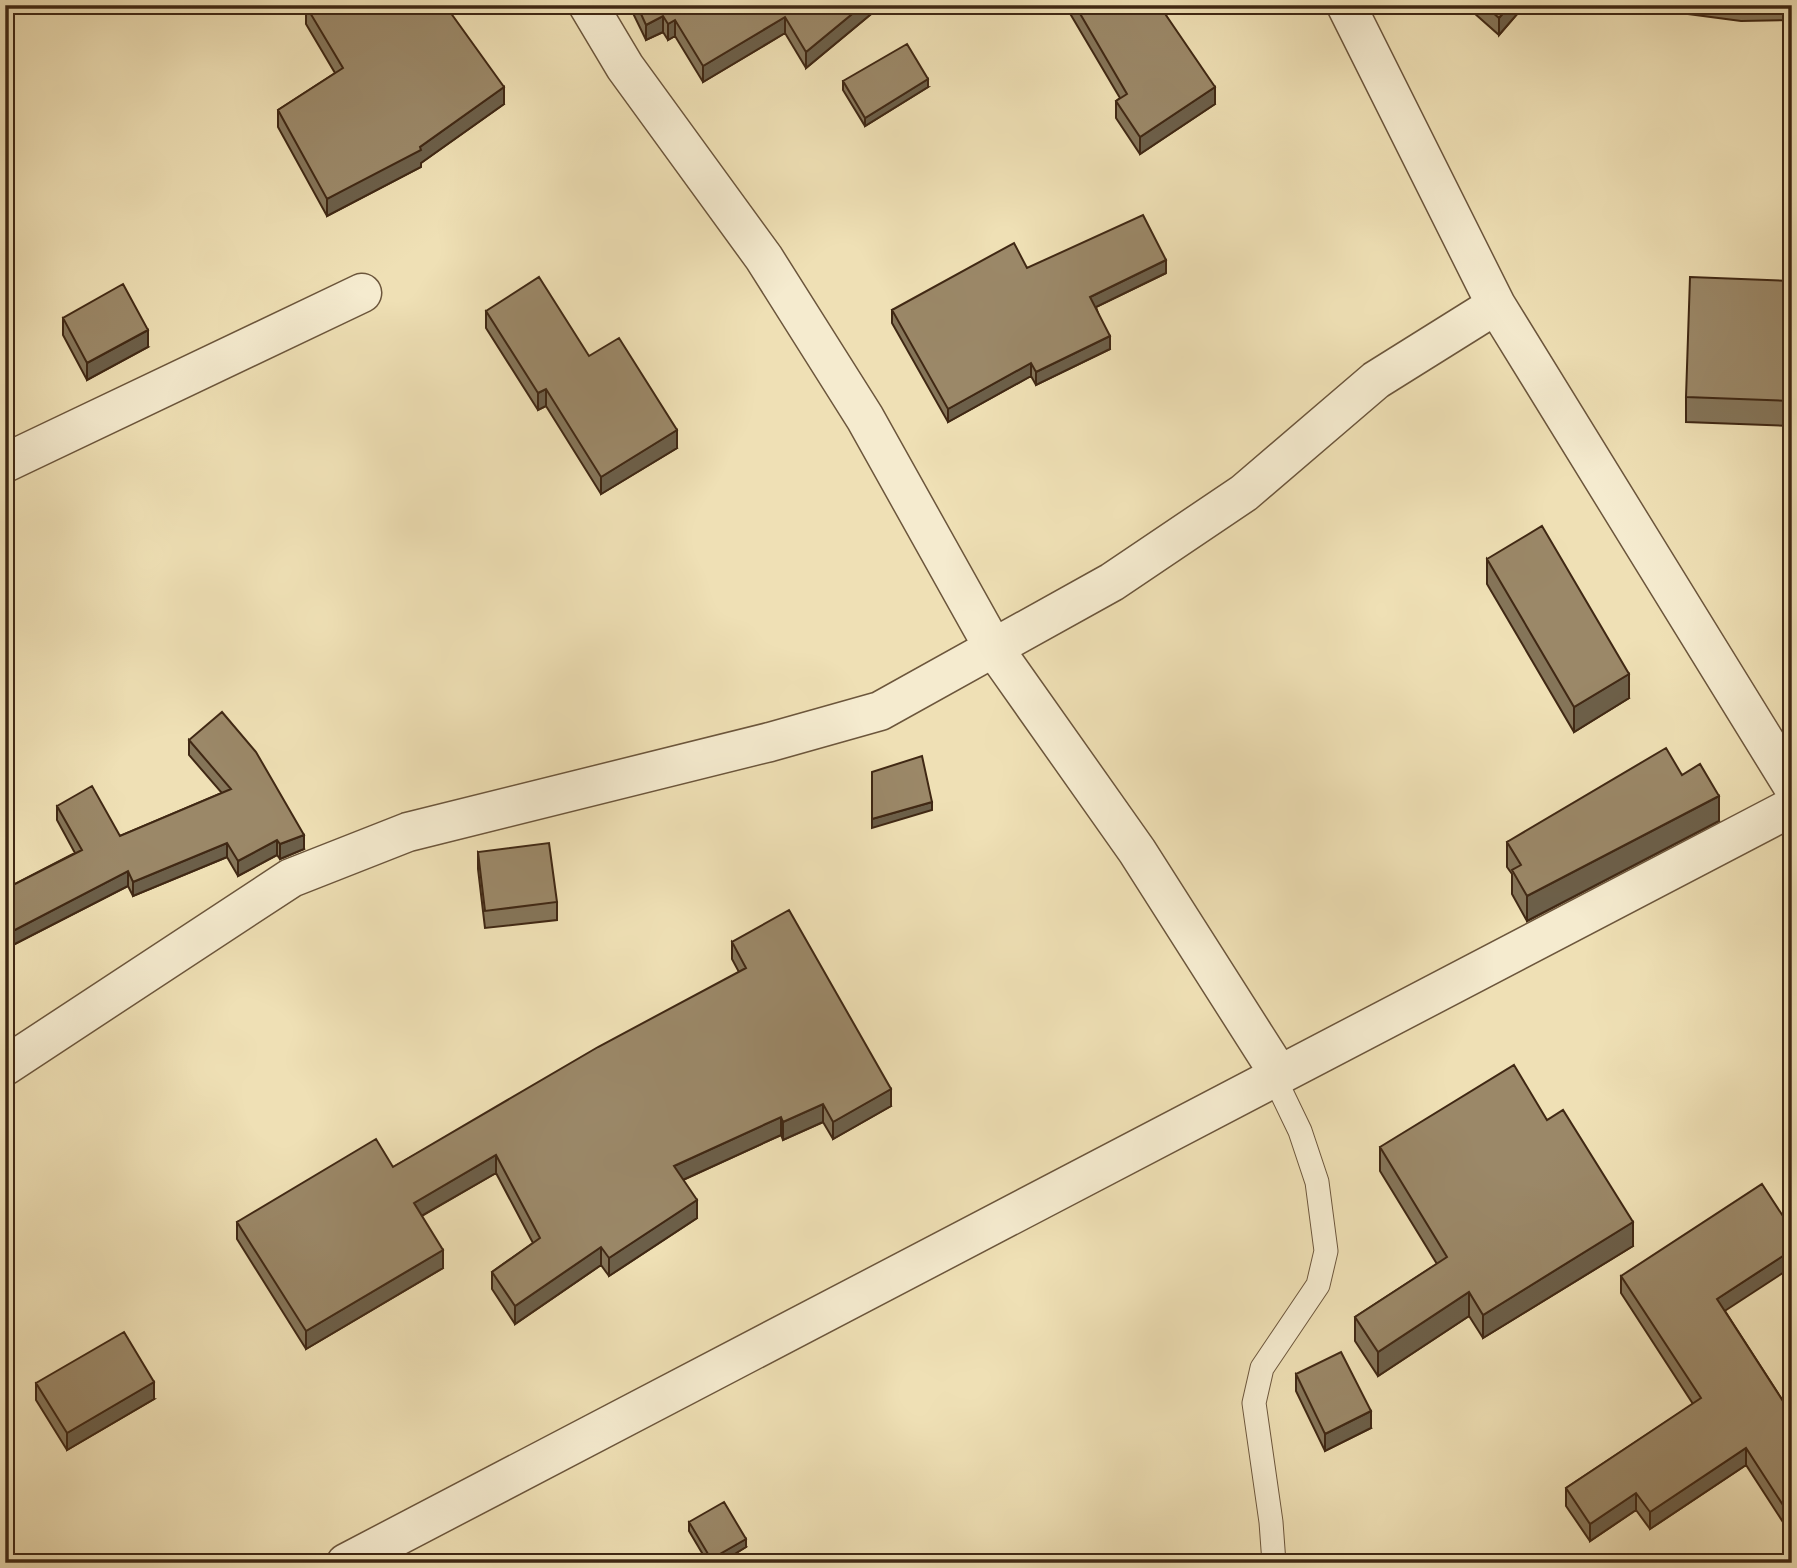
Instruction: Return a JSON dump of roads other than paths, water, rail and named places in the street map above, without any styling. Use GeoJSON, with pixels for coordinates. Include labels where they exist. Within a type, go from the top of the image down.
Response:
{"type":"FeatureCollection","features":[{"type":"Feature","properties":{"kind":"street"},"geometry":{"type":"LineString","coordinates":[[588,5],[625,67],[764,258],[865,418],[993,647],[1137,851],[1276,1076]]}},
{"type":"Feature","properties":{"kind":"street"},"geometry":{"type":"LineString","coordinates":[[1346,5],[1496,305],[1792,785]]}},
{"type":"Feature","properties":{"kind":"street"},"geometry":{"type":"LineString","coordinates":[[5,463],[362,293]]}},
{"type":"Feature","properties":{"kind":"street"},"geometry":{"type":"LineString","coordinates":[[5,1066],[291,878],[408,832],[880,711],[1112,582],[1233,500],[1377,380],[1496,305]]}},
{"type":"Feature","properties":{"kind":"street"},"geometry":{"type":"LineString","coordinates":[[346,1563],[1792,807]]}},
{"type":"Feature","properties":{"kind":"lane"},"geometry":{"type":"LineString","coordinates":[[1274,1563],[1254,1403],[1262,1368],[1318,1285],[1326,1251],[1317,1182],[1300,1130],[1276,1076]]}}]}
